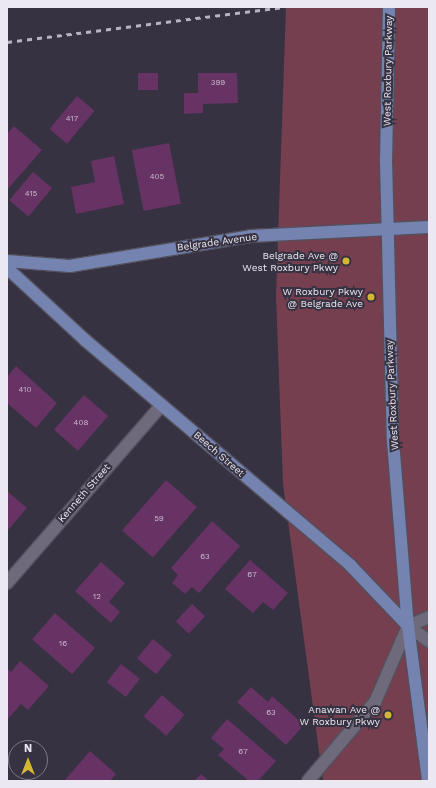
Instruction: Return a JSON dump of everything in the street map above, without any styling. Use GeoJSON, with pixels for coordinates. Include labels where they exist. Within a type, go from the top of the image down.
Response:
{"type":"FeatureCollection","features":[{"type":"Feature","properties":{"kind":"main road","name":"West Roxbury Parkway"},"geometry":{"type":"LineString","coordinates":[[389,11],[386,228],[393,441],[408,626],[428,781]]}},
{"type":"Feature","properties":{"kind":"main road","name":"Belgrade Avenue"},"geometry":{"type":"LineString","coordinates":[[7,261],[70,266],[251,236],[429,227]]}},
{"type":"Feature","properties":{"kind":"main road","name":"Beech Street"},"geometry":{"type":"LineString","coordinates":[[7,268],[162,405],[350,565],[408,626]]}},
{"type":"Feature","properties":{"kind":"street","name":"Kenneth Street"},"geometry":{"type":"LineString","coordinates":[[7,583],[162,405]]}},
{"type":"Feature","properties":{"kind":"street"},"geometry":{"type":"LineString","coordinates":[[308,781],[375,702],[408,626],[429,617]]}},
{"type":"Feature","properties":{"kind":"street","name":"Beech Street"},"geometry":{"type":"LineString","coordinates":[[408,626],[429,641]]}},
{"type":"Feature","properties":{"kind":"shaded area"},"geometry":{"type":"Polygon","coordinates":[[[286,7],[429,7],[429,781],[323,781],[283,484],[276,296],[286,7]]]}},
{"type":"Feature","properties":{"kind":"building"},"geometry":{"type":"Polygon","coordinates":[[[138,73],[158,73],[158,90],[138,90],[138,73]]]}},
{"type":"Feature","properties":{"kind":"building"},"geometry":{"type":"Polygon","coordinates":[[[198,73],[237,73],[238,103],[203,104],[203,113],[184,114],[184,93],[198,93],[198,73]]]}},
{"type":"Feature","properties":{"kind":"building"},"geometry":{"type":"Polygon","coordinates":[[[77,96],[95,111],[67,144],[49,129],[77,96]]]}},
{"type":"Feature","properties":{"kind":"building"},"geometry":{"type":"Polygon","coordinates":[[[14,126],[42,150],[7,190],[7,134],[14,126]]]}},
{"type":"Feature","properties":{"kind":"building"},"geometry":{"type":"Polygon","coordinates":[[[169,143],[181,204],[144,211],[132,150],[169,143]]]}},
{"type":"Feature","properties":{"kind":"building"},"geometry":{"type":"Polygon","coordinates":[[[114,156],[124,204],[76,214],[71,187],[95,182],[91,161],[114,156]]]}},
{"type":"Feature","properties":{"kind":"building"},"geometry":{"type":"Polygon","coordinates":[[[33,172],[52,188],[28,216],[9,200],[33,172]]]}},
{"type":"Feature","properties":{"kind":"building"},"geometry":{"type":"Polygon","coordinates":[[[16,366],[57,403],[36,428],[7,403],[7,377],[16,366]]]}},
{"type":"Feature","properties":{"kind":"building"},"geometry":{"type":"Polygon","coordinates":[[[84,395],[108,416],[78,451],[54,430],[84,395]]]}},
{"type":"Feature","properties":{"kind":"building"},"geometry":{"type":"Polygon","coordinates":[[[166,480],[197,507],[153,557],[122,531],[166,480]]]}},
{"type":"Feature","properties":{"kind":"building"},"geometry":{"type":"Polygon","coordinates":[[[7,491],[27,508],[7,531],[7,491]]]}},
{"type":"Feature","properties":{"kind":"building"},"geometry":{"type":"Polygon","coordinates":[[[212,521],[240,546],[199,593],[192,587],[185,594],[172,583],[178,575],[171,568],[212,521]]]}},
{"type":"Feature","properties":{"kind":"building"},"geometry":{"type":"Polygon","coordinates":[[[250,560],[288,593],[273,610],[263,602],[253,613],[225,589],[250,560]]]}},
{"type":"Feature","properties":{"kind":"building"},"geometry":{"type":"Polygon","coordinates":[[[101,562],[125,583],[109,602],[120,612],[111,623],[75,591],[101,562]]]}},
{"type":"Feature","properties":{"kind":"building"},"geometry":{"type":"Polygon","coordinates":[[[192,604],[205,616],[189,634],[176,622],[192,604]]]}},
{"type":"Feature","properties":{"kind":"building"},"geometry":{"type":"Polygon","coordinates":[[[55,613],[95,648],[72,674],[32,639],[55,613]]]}},
{"type":"Feature","properties":{"kind":"building"},"geometry":{"type":"Polygon","coordinates":[[[153,639],[172,655],[156,674],[137,658],[153,639]]]}},
{"type":"Feature","properties":{"kind":"building"},"geometry":{"type":"Polygon","coordinates":[[[20,661],[49,686],[28,710],[21,704],[7,720],[7,668],[11,672],[20,661]]]}},
{"type":"Feature","properties":{"kind":"building"},"geometry":{"type":"Polygon","coordinates":[[[121,664],[140,679],[126,697],[107,682],[121,664]]]}},
{"type":"Feature","properties":{"kind":"building"},"geometry":{"type":"Polygon","coordinates":[[[251,687],[268,702],[272,696],[304,725],[286,745],[237,702],[251,687]]]}},
{"type":"Feature","properties":{"kind":"building"},"geometry":{"type":"Polygon","coordinates":[[[162,695],[185,715],[166,736],[144,716],[162,695]]]}},
{"type":"Feature","properties":{"kind":"building"},"geometry":{"type":"Polygon","coordinates":[[[227,719],[276,761],[258,781],[249,781],[218,755],[224,749],[211,738],[227,719]]]}},
{"type":"Feature","properties":{"kind":"building"},"geometry":{"type":"Polygon","coordinates":[[[90,751],[116,774],[110,781],[64,781],[90,751]]]}},
{"type":"Feature","properties":{"kind":"building"},"geometry":{"type":"Polygon","coordinates":[[[201,774],[209,781],[194,781],[201,774]]]}},
{"type":"Feature","properties":{"kind":"railway"},"geometry":{"type":"LineString","coordinates":[[7,42],[285,7]]}},
{"type":"Feature","properties":{"kind":"place","name":"Belgrade Ave @ West Roxbury Pkwy"},"geometry":{"type":"Point","coordinates":[346,261]}},
{"type":"Feature","properties":{"kind":"place","name":"W Roxbury Pkwy @ Belgrade Ave"},"geometry":{"type":"Point","coordinates":[371,297]}},
{"type":"Feature","properties":{"kind":"place","name":"Anawan Ave @ W Roxbury Pkwy"},"geometry":{"type":"Point","coordinates":[388,715]}}]}
